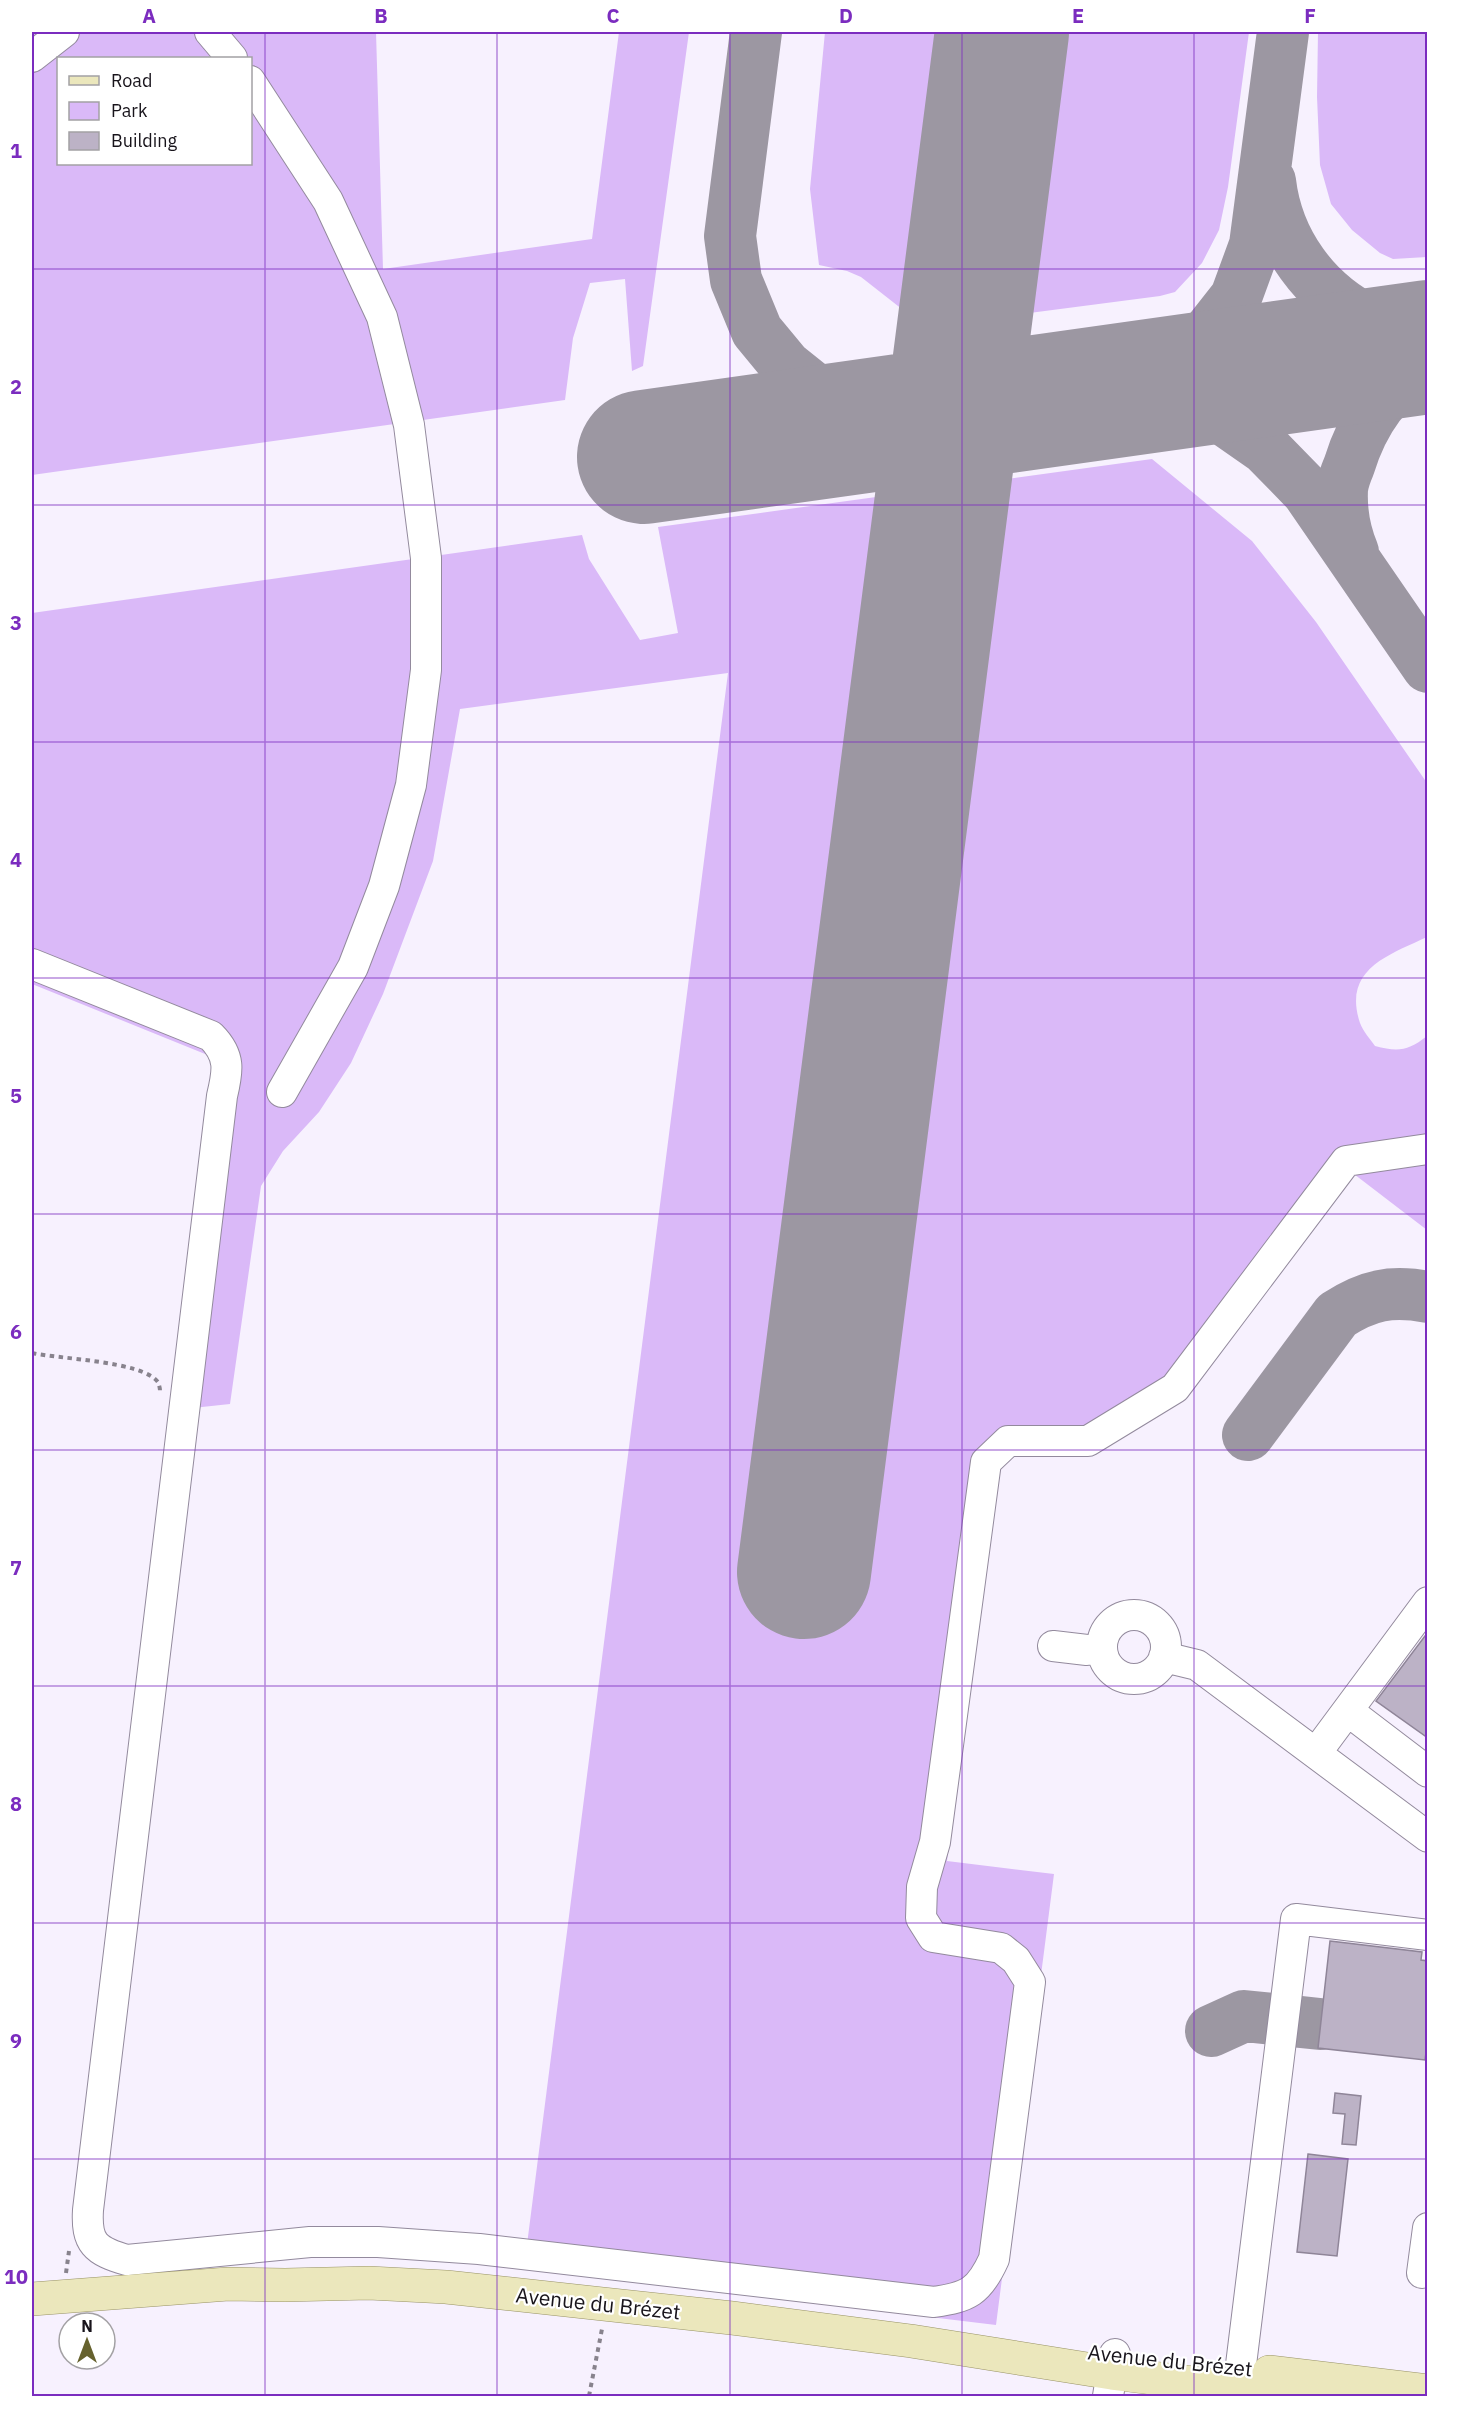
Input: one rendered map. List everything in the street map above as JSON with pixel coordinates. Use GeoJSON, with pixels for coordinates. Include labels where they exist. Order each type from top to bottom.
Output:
{"type":"FeatureCollection","features":[{"type":"Feature","properties":{"kind":"main road","name":"Avenue du Brézet"},"geometry":{"type":"LineString","coordinates":[[32,2299],[228,2284],[285,2286],[369,2283],[446,2287],[911,2341],[1111,2374],[1239,2378],[1428,2391]]}},
{"type":"Feature","properties":{"kind":"main road","name":"Avenue du Brézet"},"geometry":{"type":"LineString","coordinates":[[32,2321],[230,2297],[285,2286]]}},
{"type":"Feature","properties":{"kind":"main road","name":"Avenue du Brézet"},"geometry":{"type":"LineString","coordinates":[[1239,2378],[1299,2397]]}},
{"type":"Feature","properties":{"kind":"lane"},"geometry":{"type":"LineString","coordinates":[[32,57],[64,32]]}},
{"type":"Feature","properties":{"kind":"lane"},"geometry":{"type":"LineString","coordinates":[[210,32],[231,57]]}},
{"type":"Feature","properties":{"kind":"lane"},"geometry":{"type":"LineString","coordinates":[[252,84],[328,201],[382,317],[409,425],[426,558],[426,670],[411,785],[387,875],[353,967],[282,1092]]}},
{"type":"Feature","properties":{"kind":"lane"},"geometry":{"type":"LineString","coordinates":[[32,964],[211,1036],[221,1046],[229,1068],[220,1108],[88,2210],[87,2229],[96,2246],[109,2255],[127,2259],[310,2242],[378,2242],[479,2249],[934,2302],[958,2298],[975,2290],[986,2277],[994,2259],[1030,1982],[1016,1960],[1001,1948],[933,1937],[921,1918],[922,1887],[935,1842],[986,1462],[1008,1441],[1088,1441],[1175,1388],[1346,1161],[1428,1149]]}},
{"type":"Feature","properties":{"kind":"lane"},"geometry":{"type":"LineString","coordinates":[[1316,1753],[1428,1602]]}},
{"type":"Feature","properties":{"kind":"lane"},"geometry":{"type":"LineString","coordinates":[[1137,1616],[1147,1618],[1162,1632],[1165,1642],[1164,1658],[1155,1671],[1147,1677],[1126,1678],[1117,1675],[1104,1659],[1102,1648],[1103,1637],[1108,1628],[1116,1621],[1137,1616]]}},
{"type":"Feature","properties":{"kind":"lane"},"geometry":{"type":"LineString","coordinates":[[1053,1646],[1087,1650],[1102,1648]]}},
{"type":"Feature","properties":{"kind":"lane"},"geometry":{"type":"LineString","coordinates":[[1164,1658],[1197,1665],[1428,1838]]}},
{"type":"Feature","properties":{"kind":"lane"},"geometry":{"type":"LineString","coordinates":[[1348,1711],[1428,1772]]}},
{"type":"Feature","properties":{"kind":"lane"},"geometry":{"type":"LineString","coordinates":[[1239,2378],[1296,1919],[1428,1935]]}},
{"type":"Feature","properties":{"kind":"lane"},"geometry":{"type":"LineString","coordinates":[[1422,2273],[1428,2228]]}},
{"type":"Feature","properties":{"kind":"path"},"geometry":{"type":"LineString","coordinates":[[32,1353],[118,1365],[141,1371],[158,1382],[161,1393]]}},
{"type":"Feature","properties":{"kind":"path"},"geometry":{"type":"LineString","coordinates":[[589,2397],[607,2305]]}},
{"type":"Feature","properties":{"kind":"green space"},"geometry":{"type":"Polygon","coordinates":[[[32,32],[376,32],[383,269],[592,239],[619,32],[689,32],[643,366],[632,371],[625,279],[590,283],[573,338],[565,400],[32,475],[32,32]]]}},
{"type":"Feature","properties":{"kind":"green space"},"geometry":{"type":"Polygon","coordinates":[[[825,32],[1249,32],[1228,187],[1219,230],[1202,263],[1175,292],[1160,296],[944,324],[921,324],[861,277],[847,271],[819,265],[810,189],[825,32]]]}},
{"type":"Feature","properties":{"kind":"green space"},"geometry":{"type":"Polygon","coordinates":[[[1318,32],[1427,32],[1427,257],[1393,259],[1380,253],[1352,230],[1331,204],[1320,165],[1317,97],[1318,32]]]}},
{"type":"Feature","properties":{"kind":"green space"},"geometry":{"type":"Polygon","coordinates":[[[1152,459],[1252,541],[1316,622],[1427,783],[1427,937],[1398,950],[1373,966],[1363,977],[1358,989],[1356,1005],[1361,1026],[1375,1046],[1402,1049],[1414,1045],[1427,1036],[1427,1230],[1350,1171],[1107,1444],[1000,1458],[947,1861],[1054,1874],[996,2325],[524,2268],[728,673],[460,709],[433,861],[383,994],[351,1063],[319,1112],[283,1151],[261,1186],[230,1404],[174,1410],[215,1058],[32,984],[32,613],[582,535],[589,559],[640,640],[678,633],[658,527],[1152,459]]]}},
{"type":"Feature","properties":{"kind":"building"},"geometry":{"type":"Polygon","coordinates":[[[1428,1632],[1428,1738],[1376,1701],[1428,1632]]]}},
{"type":"Feature","properties":{"kind":"building"},"geometry":{"type":"Polygon","coordinates":[[[1330,1941],[1422,1952],[1421,1960],[1428,1961],[1428,2037],[1425,2060],[1318,2048],[1330,1941]]]}},
{"type":"Feature","properties":{"kind":"building"},"geometry":{"type":"Polygon","coordinates":[[[1335,2093],[1361,2096],[1356,2145],[1342,2144],[1345,2114],[1333,2113],[1335,2093]]]}},
{"type":"Feature","properties":{"kind":"building"},"geometry":{"type":"Polygon","coordinates":[[[1308,2154],[1348,2159],[1337,2256],[1297,2252],[1308,2154]]]}},
{"type":"Feature","properties":{"kind":"taxiway"},"geometry":{"type":"LineString","coordinates":[[756,32],[730,236],[736,280],[757,331],[786,366],[821,394],[868,412],[935,416]]}},
{"type":"Feature","properties":{"kind":"taxiway"},"geometry":{"type":"LineString","coordinates":[[1101,390],[1162,370],[1203,339],[1236,297],[1255,245],[1283,32]]}},
{"type":"Feature","properties":{"kind":"taxiway"},"geometry":{"type":"LineString","coordinates":[[1270,181],[1274,203],[1290,245],[1316,281],[1350,310],[1380,327],[1428,337]]}},
{"type":"Feature","properties":{"kind":"taxiway"},"geometry":{"type":"LineString","coordinates":[[1353,552],[1343,513],[1342,489],[1354,450],[1369,420],[1388,394],[1400,382],[1428,363]]}},
{"type":"Feature","properties":{"kind":"taxiway"},"geometry":{"type":"LineString","coordinates":[[1082,396],[1169,401],[1223,419],[1266,449],[1307,491],[1428,667]]}},
{"type":"Feature","properties":{"kind":"taxiway"},"geometry":{"type":"LineString","coordinates":[[1248,1435],[1337,1315],[1359,1303],[1380,1296],[1403,1294],[1428,1297]]}},
{"type":"Feature","properties":{"kind":"taxiway"},"geometry":{"type":"LineString","coordinates":[[1211,2031],[1244,2016],[1320,2024]]}},
{"type":"Feature","properties":{"kind":"runway"},"geometry":{"type":"LineString","coordinates":[[804,1572],[1002,32]]}},
{"type":"Feature","properties":{"kind":"runway"},"geometry":{"type":"LineString","coordinates":[[644,457],[1428,347]]}}]}
